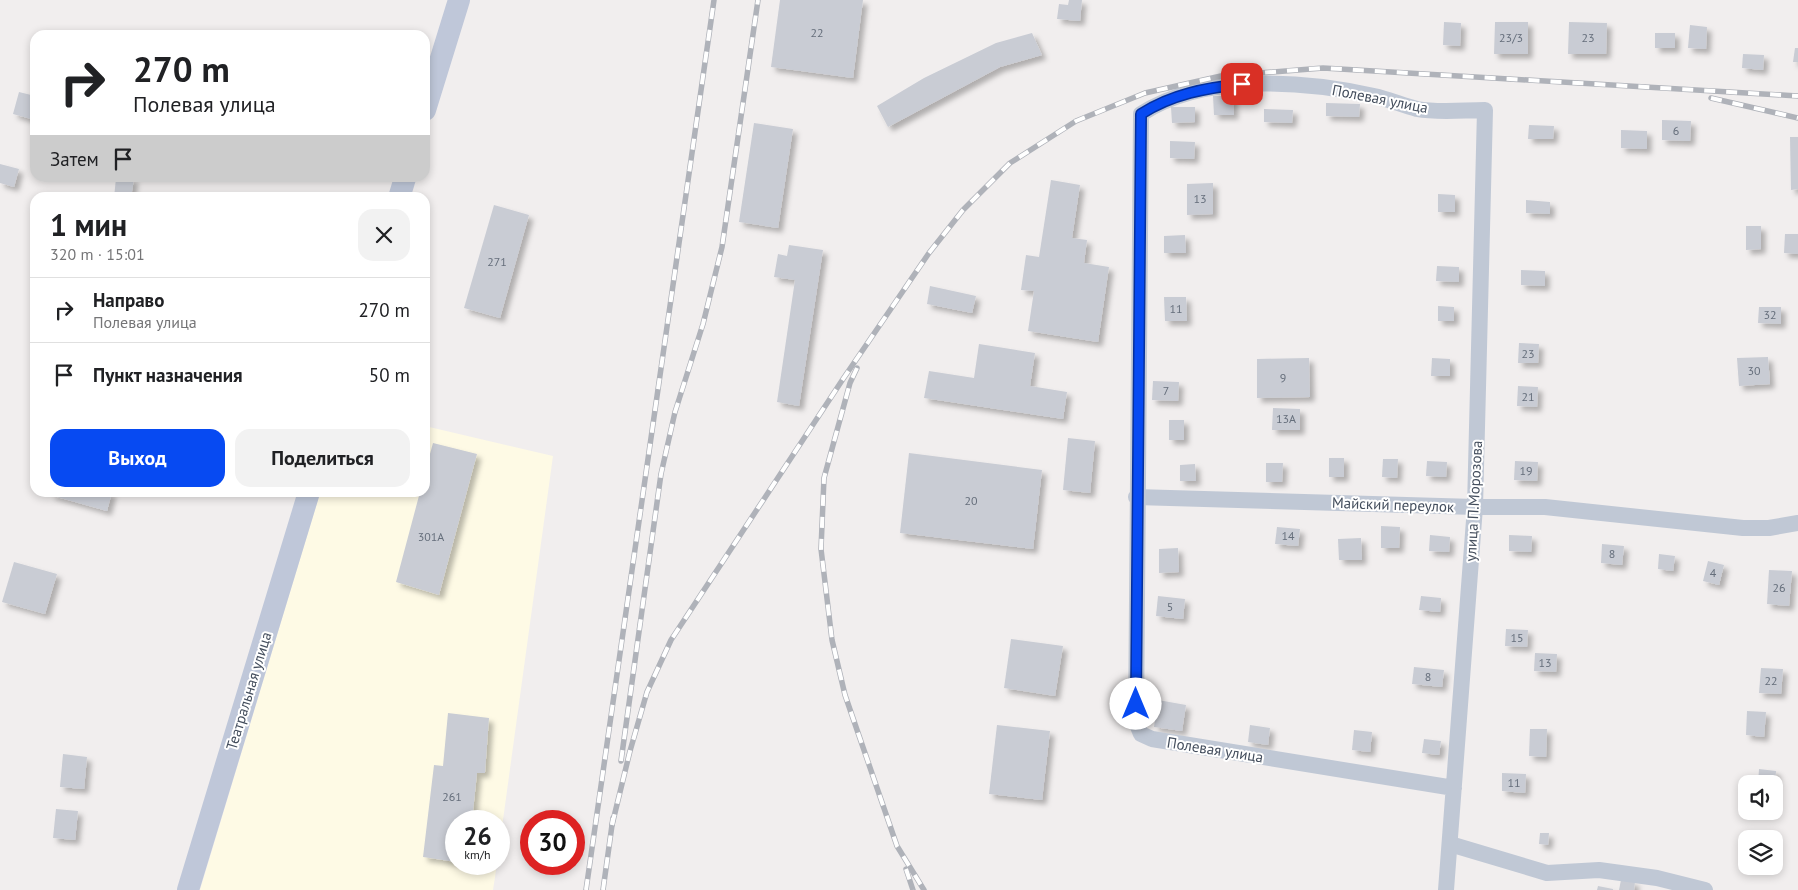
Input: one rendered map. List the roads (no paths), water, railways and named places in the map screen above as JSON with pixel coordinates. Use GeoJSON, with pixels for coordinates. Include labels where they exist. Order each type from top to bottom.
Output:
{"type":"FeatureCollection","features":[{"type":"Feature","properties":{"kind":"main road"},"geometry":{"type":"LineString","coordinates":[[430,94],[459,0]]}},
{"type":"Feature","properties":{"kind":"main road","name":"Театральная улица"},"geometry":{"type":"LineString","coordinates":[[188,890],[307,497]]}},
{"type":"Feature","properties":{"kind":"street","name":"Полевая улица"},"geometry":{"type":"LineString","coordinates":[[1454,788],[1152,739],[1140,734],[1136,722],[1136,497],[1141,114],[1160,102],[1201,89],[1242,84],[1321,87],[1374,96],[1419,109],[1486,110]]}},
{"type":"Feature","properties":{"kind":"street","name":"улица П.Морозова"},"geometry":{"type":"LineString","coordinates":[[1446,890],[1475,507],[1486,110]]}},
{"type":"Feature","properties":{"kind":"street","name":"Майский переулок"},"geometry":{"type":"LineString","coordinates":[[1136,497],[1475,507],[1544,507],[1742,528],[1769,528],[1798,523]]}},
{"type":"Feature","properties":{"kind":"street"},"geometry":{"type":"LineString","coordinates":[[1450,844],[1547,873],[1599,870],[1657,878],[1705,890]]}},
{"type":"Feature","properties":{"kind":"railway"},"geometry":{"type":"LineString","coordinates":[[586,890],[714,0]]}},
{"type":"Feature","properties":{"kind":"railway"},"geometry":{"type":"LineString","coordinates":[[621,761],[661,474],[675,412],[703,324],[722,247],[758,0]]}},
{"type":"Feature","properties":{"kind":"railway"},"geometry":{"type":"LineString","coordinates":[[612,825],[647,692],[671,640],[843,379],[929,253],[963,210],[1010,163],[1076,121],[1145,93],[1221,76],[1323,68],[1798,96]]}},
{"type":"Feature","properties":{"kind":"railway"},"geometry":{"type":"LineString","coordinates":[[1711,98],[1798,118]]}},
{"type":"Feature","properties":{"kind":"railway"},"geometry":{"type":"LineString","coordinates":[[857,368],[850,383],[824,478],[821,549],[832,640],[845,695],[897,846],[924,890]]}},
{"type":"Feature","properties":{"kind":"railway"},"geometry":{"type":"LineString","coordinates":[[603,890],[613,818]]}},
{"type":"Feature","properties":{"kind":"railway"},"geometry":{"type":"LineString","coordinates":[[906,869],[913,890]]}}]}
